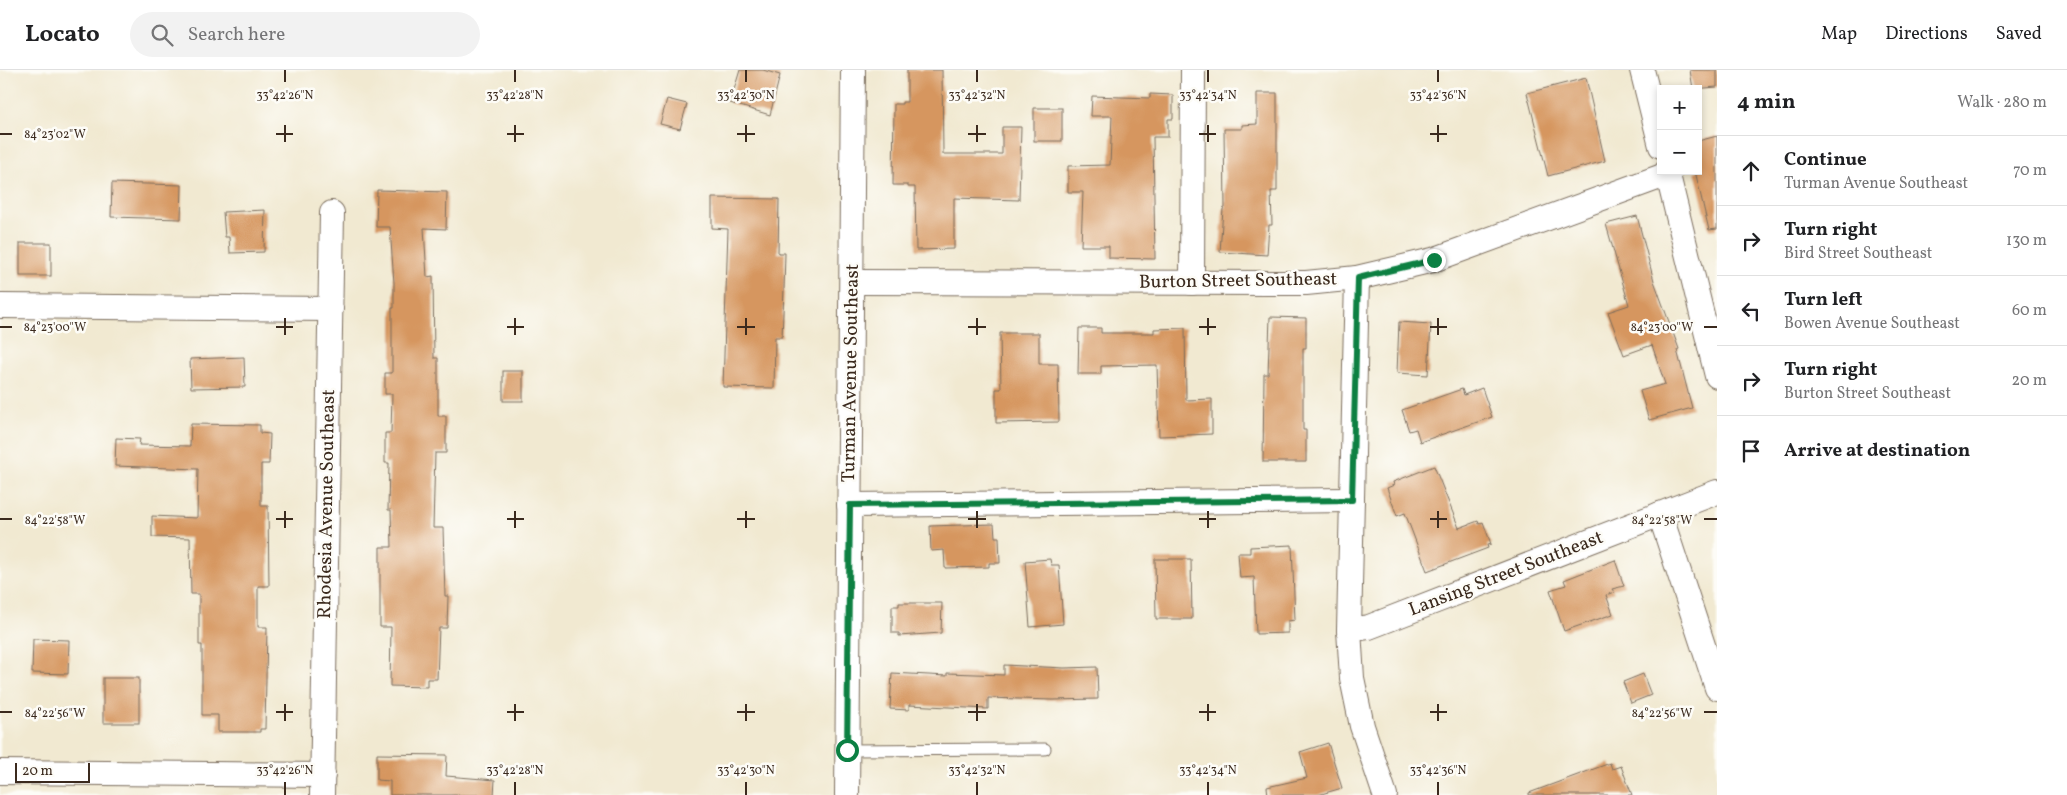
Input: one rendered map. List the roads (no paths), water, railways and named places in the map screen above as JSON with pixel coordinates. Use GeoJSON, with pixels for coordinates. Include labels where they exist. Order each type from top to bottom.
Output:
{"type":"FeatureCollection","features":[{"type":"Feature","properties":{"kind":"street","name":"Turman Avenue Southeast"},"geometry":{"type":"LineString","coordinates":[[846,795],[854,70]]}},
{"type":"Feature","properties":{"kind":"street"},"geometry":{"type":"LineString","coordinates":[[1192,282],[1193,70]]}},
{"type":"Feature","properties":{"kind":"street"},"geometry":{"type":"LineString","coordinates":[[1642,70],[1657,130]]}},
{"type":"Feature","properties":{"kind":"street","name":"Burton Street Southeast"},"geometry":{"type":"LineString","coordinates":[[852,282],[1306,282],[1358,278],[1434,260],[1662,175]]}},
{"type":"Feature","properties":{"kind":"street"},"geometry":{"type":"LineString","coordinates":[[1667,175],[1717,376]]}},
{"type":"Feature","properties":{"kind":"street","name":"Rhodesia Avenue Southeast"},"geometry":{"type":"LineString","coordinates":[[323,785],[332,213]]}},
{"type":"Feature","properties":{"kind":"street"},"geometry":{"type":"LineString","coordinates":[[1358,278],[1349,630],[1352,678],[1362,726],[1386,795]]}},
{"type":"Feature","properties":{"kind":"street"},"geometry":{"type":"LineString","coordinates":[[0,306],[331,309]]}},
{"type":"Feature","properties":{"kind":"street","name":"Lansing Street Southeast"},"geometry":{"type":"LineString","coordinates":[[1349,630],[1370,627],[1717,492]]}},
{"type":"Feature","properties":{"kind":"street"},"geometry":{"type":"LineString","coordinates":[[850,505],[1352,500]]}},
{"type":"Feature","properties":{"kind":"street"},"geometry":{"type":"LineString","coordinates":[[1660,514],[1717,688]]}},
{"type":"Feature","properties":{"kind":"street"},"geometry":{"type":"LineString","coordinates":[[0,772],[323,785]]}},
{"type":"Feature","properties":{"kind":"lane"},"geometry":{"type":"LineString","coordinates":[[847,750],[1045,749]]}}]}
